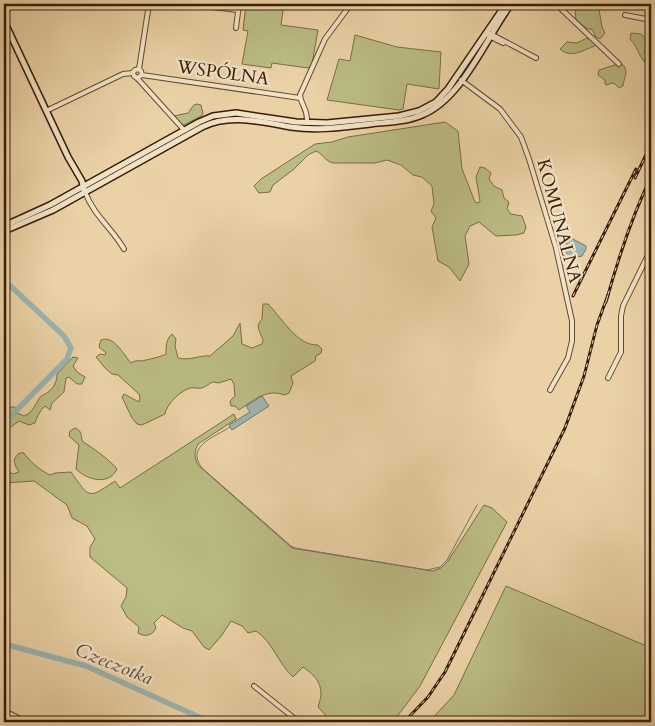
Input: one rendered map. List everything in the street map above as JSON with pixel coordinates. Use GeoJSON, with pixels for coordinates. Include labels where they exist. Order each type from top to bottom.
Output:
{"type":"FeatureCollection","features":[{"type":"Feature","properties":{"kind":"main road"},"geometry":{"type":"LineString","coordinates":[[4,226],[84,190],[202,127],[215,122],[241,119],[321,129],[402,121],[417,117],[436,108],[448,98],[490,34],[506,4]]}},
{"type":"Feature","properties":{"kind":"main road"},"geometry":{"type":"LineString","coordinates":[[4,231],[53,210],[184,130],[209,118],[232,114],[307,123],[333,123],[399,116],[425,108],[440,99],[511,4]]}},
{"type":"Feature","properties":{"kind":"main road"},"geometry":{"type":"LineString","coordinates":[[4,22],[82,181],[84,190]]}},
{"type":"Feature","properties":{"kind":"street"},"geometry":{"type":"LineString","coordinates":[[137,78],[142,75],[139,69],[149,4]]}},
{"type":"Feature","properties":{"kind":"street"},"geometry":{"type":"LineString","coordinates":[[188,4],[238,10]]}},
{"type":"Feature","properties":{"kind":"street"},"geometry":{"type":"LineString","coordinates":[[236,28],[239,4]]}},
{"type":"Feature","properties":{"kind":"street"},"geometry":{"type":"LineString","coordinates":[[307,123],[307,111],[300,98],[325,39],[351,4]]}},
{"type":"Feature","properties":{"kind":"street"},"geometry":{"type":"LineString","coordinates":[[556,4],[619,64]]}},
{"type":"Feature","properties":{"kind":"street"},"geometry":{"type":"LineString","coordinates":[[624,15],[651,20]]}},
{"type":"Feature","properties":{"kind":"street"},"geometry":{"type":"LineString","coordinates":[[490,34],[536,58]]}},
{"type":"Feature","properties":{"kind":"street"},"geometry":{"type":"LineString","coordinates":[[46,111],[124,74],[133,73],[139,69]]}},
{"type":"Feature","properties":{"kind":"street"},"geometry":{"type":"LineString","coordinates":[[133,73],[184,130]]}},
{"type":"Feature","properties":{"kind":"street","name":"WSPÓLNA"},"geometry":{"type":"LineString","coordinates":[[142,75],[300,98]]}},
{"type":"Feature","properties":{"kind":"street","name":"KOMUNALNA"},"geometry":{"type":"LineString","coordinates":[[461,80],[500,109],[521,138],[556,248],[572,321],[572,341],[568,358],[550,390]]}},
{"type":"Feature","properties":{"kind":"street"},"geometry":{"type":"LineString","coordinates":[[84,190],[98,217],[113,232],[124,249]]}},
{"type":"Feature","properties":{"kind":"street"},"geometry":{"type":"LineString","coordinates":[[608,378],[621,352],[623,306],[651,249]]}},
{"type":"Feature","properties":{"kind":"street"},"geometry":{"type":"LineString","coordinates":[[254,686],[299,722]]}},
{"type":"Feature","properties":{"kind":"street"},"geometry":{"type":"LineString","coordinates":[[4,711],[27,722]]}},
{"type":"Feature","properties":{"kind":"green space"},"geometry":{"type":"Polygon","coordinates":[[[246,4],[284,4],[281,25],[318,30],[312,64],[308,68],[272,63],[271,68],[242,64],[248,31],[243,30],[246,4]]]}},
{"type":"Feature","properties":{"kind":"green space"},"geometry":{"type":"Polygon","coordinates":[[[570,4],[598,4],[602,27],[605,33],[600,39],[595,36],[593,30],[586,28],[576,20],[575,10],[570,4]]]}},
{"type":"Feature","properties":{"kind":"green space"},"geometry":{"type":"Polygon","coordinates":[[[631,33],[641,34],[647,40],[651,40],[651,68],[644,61],[630,39],[631,33]]]}},
{"type":"Feature","properties":{"kind":"green space"},"geometry":{"type":"Polygon","coordinates":[[[355,35],[397,47],[441,52],[439,89],[407,84],[403,109],[399,110],[327,100],[339,59],[350,61],[355,35]]]}},
{"type":"Feature","properties":{"kind":"green space"},"geometry":{"type":"Polygon","coordinates":[[[587,38],[595,43],[595,46],[573,54],[560,49],[567,42],[577,43],[587,38]]]}},
{"type":"Feature","properties":{"kind":"green space"},"geometry":{"type":"Polygon","coordinates":[[[621,63],[626,71],[623,86],[619,88],[615,84],[605,84],[605,80],[598,75],[599,70],[621,63]]]}},
{"type":"Feature","properties":{"kind":"green space"},"geometry":{"type":"Polygon","coordinates":[[[197,104],[201,105],[203,114],[201,116],[184,125],[178,122],[174,116],[188,113],[197,104]]]}},
{"type":"Feature","properties":{"kind":"green space"},"geometry":{"type":"Polygon","coordinates":[[[445,122],[458,131],[462,169],[475,202],[479,203],[480,201],[476,177],[480,167],[485,168],[491,173],[489,179],[494,186],[502,190],[504,198],[509,202],[507,209],[511,214],[522,216],[526,227],[524,233],[496,236],[479,222],[470,226],[465,236],[469,264],[460,281],[449,267],[438,261],[432,227],[436,218],[431,211],[434,204],[432,186],[422,177],[413,175],[401,165],[387,160],[375,163],[333,163],[316,151],[308,155],[294,169],[273,185],[270,192],[259,193],[254,186],[261,179],[315,144],[445,122]]]}},
{"type":"Feature","properties":{"kind":"green space"},"geometry":{"type":"Polygon","coordinates":[[[263,304],[268,304],[290,330],[303,341],[318,345],[322,349],[321,353],[316,356],[315,361],[291,376],[293,383],[289,393],[284,395],[272,393],[260,396],[239,410],[235,406],[231,406],[230,401],[235,396],[234,384],[231,379],[219,383],[213,382],[202,388],[186,390],[171,403],[165,414],[142,425],[137,424],[122,397],[124,394],[139,402],[139,394],[118,375],[112,374],[105,368],[96,357],[100,354],[105,355],[106,353],[99,347],[101,340],[106,339],[118,346],[131,363],[160,357],[166,354],[167,341],[172,334],[176,339],[175,346],[178,358],[187,359],[210,356],[233,336],[240,323],[242,344],[252,348],[262,344],[263,341],[258,325],[262,319],[263,304]]]}},
{"type":"Feature","properties":{"kind":"green space"},"geometry":{"type":"Polygon","coordinates":[[[73,357],[78,358],[73,366],[77,372],[85,377],[82,384],[77,384],[69,377],[66,378],[64,392],[52,403],[50,410],[45,406],[35,423],[29,425],[19,421],[4,432],[4,414],[10,407],[15,407],[17,413],[24,416],[30,413],[41,396],[53,388],[57,374],[73,357]]]}},
{"type":"Feature","properties":{"kind":"green space"},"geometry":{"type":"Polygon","coordinates":[[[234,414],[236,419],[198,444],[195,454],[198,465],[292,548],[433,571],[441,568],[448,561],[484,505],[492,508],[507,522],[420,686],[393,722],[328,722],[329,719],[318,707],[321,689],[313,675],[303,667],[293,677],[262,635],[256,631],[248,633],[242,626],[231,621],[209,650],[204,647],[192,631],[183,628],[162,615],[154,623],[156,628],[152,633],[143,635],[138,633],[139,627],[127,617],[121,606],[126,597],[127,588],[90,557],[90,547],[95,539],[87,526],[72,518],[67,505],[34,481],[4,483],[4,469],[13,474],[19,472],[14,460],[18,454],[24,453],[39,468],[50,475],[71,472],[82,487],[90,493],[99,491],[115,481],[120,488],[234,414]]]}},
{"type":"Feature","properties":{"kind":"green space"},"geometry":{"type":"Polygon","coordinates":[[[75,428],[80,432],[83,442],[101,454],[117,469],[109,478],[98,480],[86,476],[76,469],[79,445],[69,436],[70,431],[75,428]]]}},
{"type":"Feature","properties":{"kind":"green space"},"geometry":{"type":"Polygon","coordinates":[[[506,586],[651,648],[651,722],[429,722],[454,695],[506,586]]]}},
{"type":"Feature","properties":{"kind":"water"},"geometry":{"type":"Polygon","coordinates":[[[571,238],[586,246],[582,256],[572,258],[567,256],[566,246],[568,239],[571,238]]]}},
{"type":"Feature","properties":{"kind":"water"},"geometry":{"type":"Polygon","coordinates":[[[262,396],[269,406],[232,430],[229,425],[250,412],[246,406],[262,396]]]}},
{"type":"Feature","properties":{"kind":"waterway","name":"Czeczotka"},"geometry":{"type":"LineString","coordinates":[[4,280],[64,336],[71,348],[67,359],[4,423]]}},
{"type":"Feature","properties":{"kind":"waterway"},"geometry":{"type":"LineString","coordinates":[[230,427],[199,448],[197,454],[202,468],[295,548],[427,570],[440,567],[447,560],[477,505]]}},
{"type":"Feature","properties":{"kind":"waterway","name":"Czeczotka"},"geometry":{"type":"LineString","coordinates":[[4,644],[86,666],[210,722]]}},
{"type":"Feature","properties":{"kind":"railway"},"geometry":{"type":"LineString","coordinates":[[635,178],[651,144]]}},
{"type":"Feature","properties":{"kind":"railway"},"geometry":{"type":"LineString","coordinates":[[573,296],[636,169]]}},
{"type":"Feature","properties":{"kind":"railway"},"geometry":{"type":"LineString","coordinates":[[606,302],[637,208],[651,177]]}},
{"type":"Feature","properties":{"kind":"railway"},"geometry":{"type":"LineString","coordinates":[[405,721],[428,697],[445,672],[565,428],[584,376],[597,325],[608,295]]}}]}
